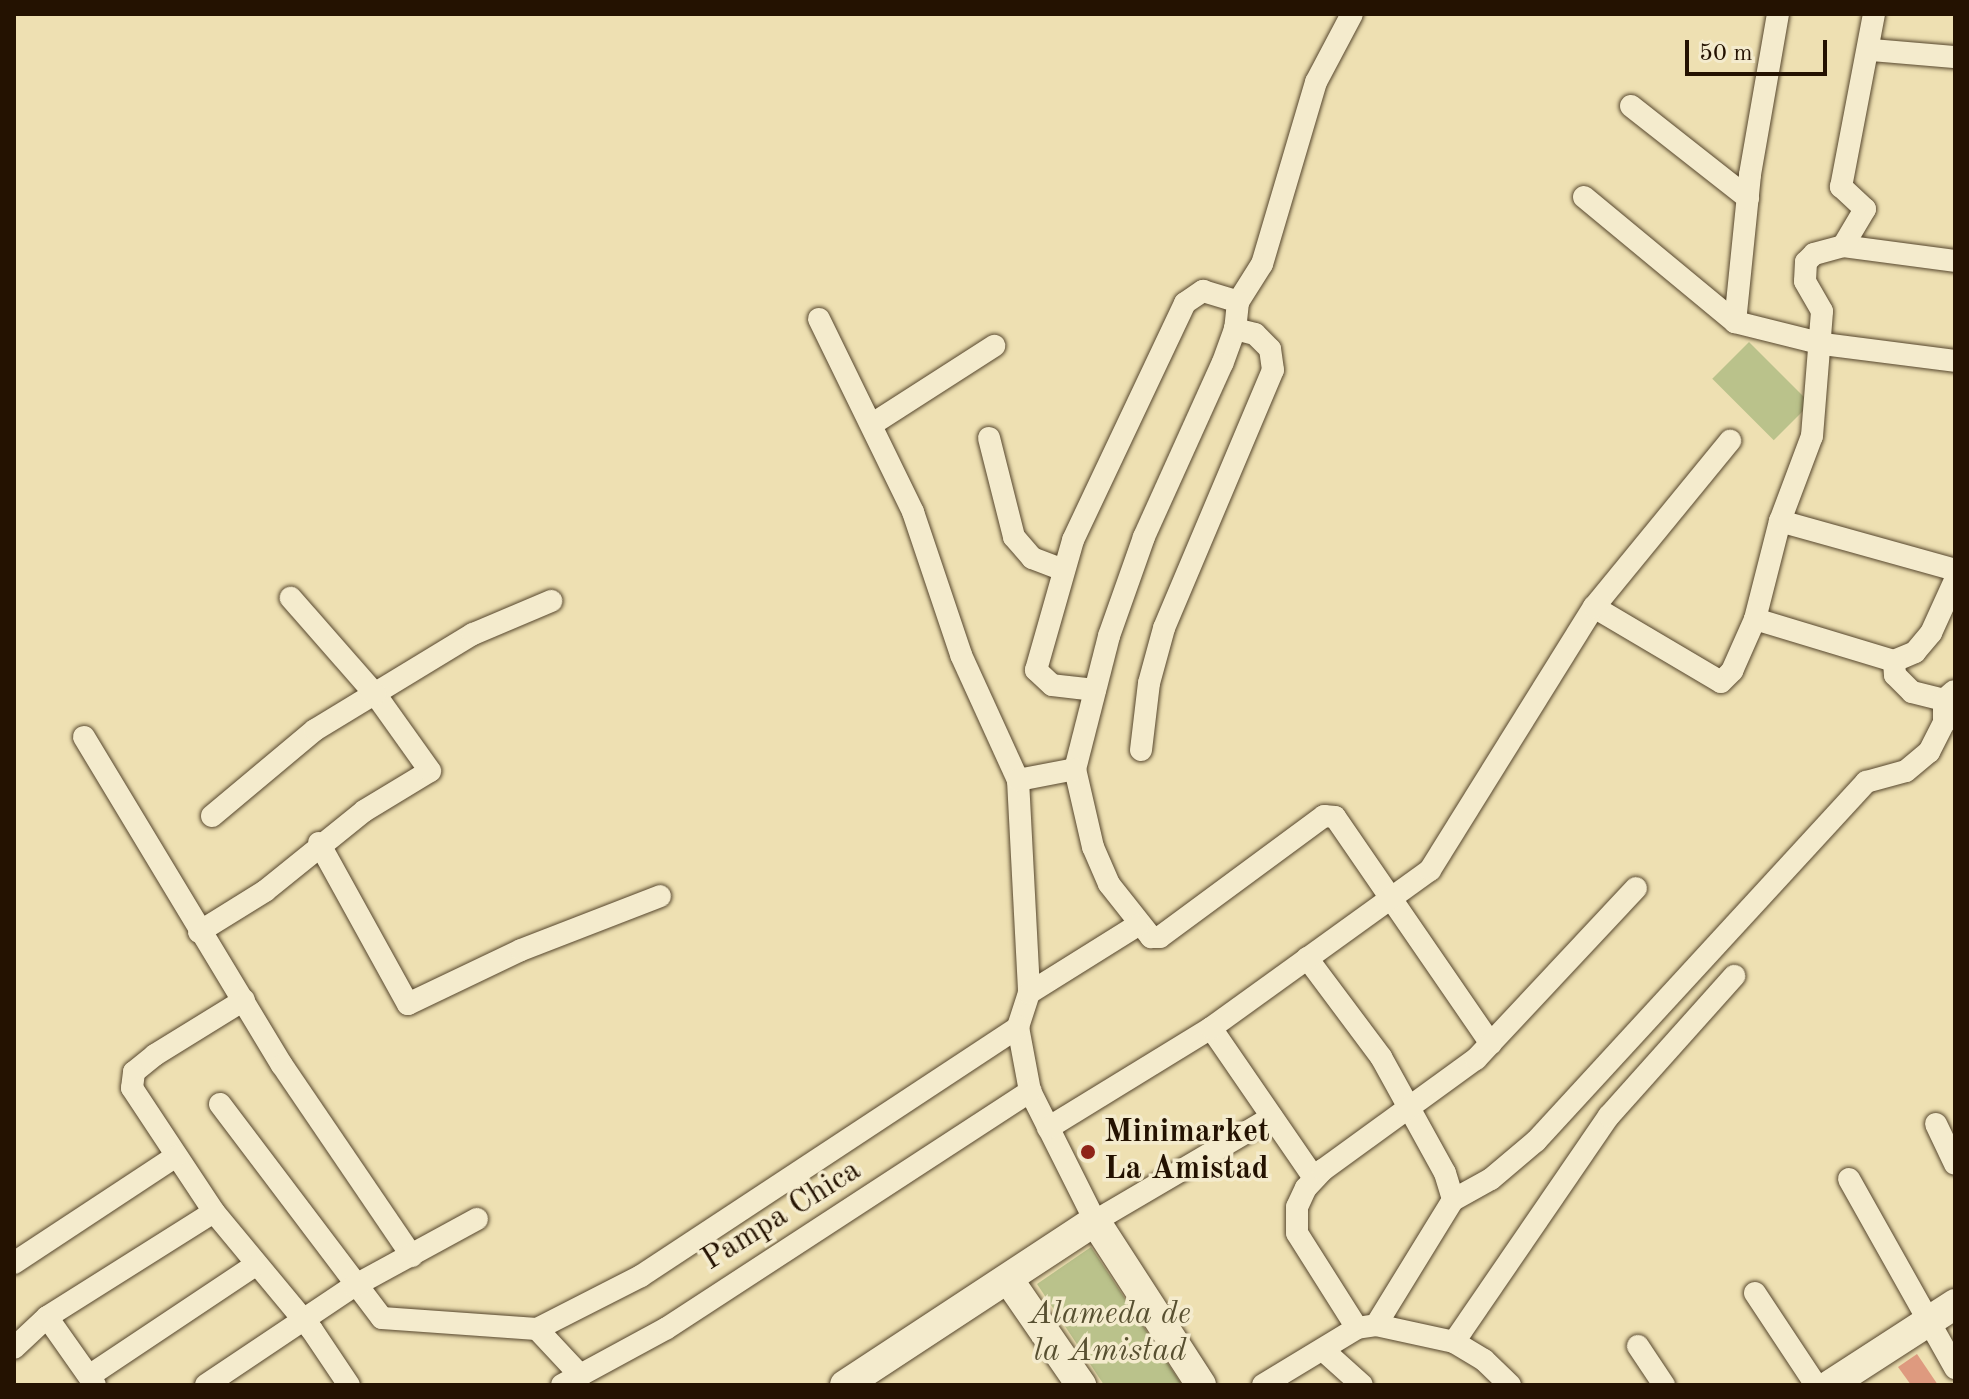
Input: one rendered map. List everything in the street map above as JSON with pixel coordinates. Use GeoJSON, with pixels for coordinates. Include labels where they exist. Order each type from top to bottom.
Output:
{"type":"FeatureCollection","features":[{"type":"Feature","properties":{"kind":"street"},"geometry":{"type":"LineString","coordinates":[[1352,14],[1316,82],[1262,264],[1238,302],[1235,329],[1144,537],[1095,690],[1075,769],[1093,847],[1109,884],[1138,925],[1160,937],[1330,814],[1392,898],[1491,1044]]}},
{"type":"Feature","properties":{"kind":"street"},"geometry":{"type":"LineString","coordinates":[[1735,322],[1748,198],[1778,14]]}},
{"type":"Feature","properties":{"kind":"street"},"geometry":{"type":"LineString","coordinates":[[1843,246],[1865,209],[1841,187],[1871,50],[1874,14]]}},
{"type":"Feature","properties":{"kind":"street"},"geometry":{"type":"LineString","coordinates":[[1871,50],[1955,57]]}},
{"type":"Feature","properties":{"kind":"street"},"geometry":{"type":"LineString","coordinates":[[1631,106],[1748,198]]}},
{"type":"Feature","properties":{"kind":"street"},"geometry":{"type":"LineString","coordinates":[[1584,197],[1735,322],[1823,344],[1955,361]]}},
{"type":"Feature","properties":{"kind":"street"},"geometry":{"type":"LineString","coordinates":[[1594,607],[1721,682],[1732,671],[1755,619],[1780,521],[1812,436],[1823,344],[1822,311],[1805,281],[1806,262],[1814,254],[1843,246],[1955,261]]}},
{"type":"Feature","properties":{"kind":"street"},"geometry":{"type":"LineString","coordinates":[[1095,690],[1052,685],[1036,670],[1063,570],[1127,418],[1185,303],[1203,291],[1238,302]]}},
{"type":"Feature","properties":{"kind":"street"},"geometry":{"type":"LineString","coordinates":[[819,319],[874,423],[913,512],[961,655],[1018,780],[1029,993],[1018,1027],[1030,1091],[1095,1221],[1201,1385]]}},
{"type":"Feature","properties":{"kind":"street"},"geometry":{"type":"LineString","coordinates":[[1141,750],[1149,683],[1164,628],[1273,370],[1270,349],[1255,334],[1235,329]]}},
{"type":"Feature","properties":{"kind":"street"},"geometry":{"type":"LineString","coordinates":[[874,423],[994,346]]}},
{"type":"Feature","properties":{"kind":"street"},"geometry":{"type":"LineString","coordinates":[[989,438],[1014,537],[1032,558],[1063,570]]}},
{"type":"Feature","properties":{"kind":"street"},"geometry":{"type":"LineString","coordinates":[[1048,1128],[1211,1028],[1430,870],[1594,607],[1730,441]]}},
{"type":"Feature","properties":{"kind":"street"},"geometry":{"type":"LineString","coordinates":[[1780,521],[1955,570]]}},
{"type":"Feature","properties":{"kind":"street"},"geometry":{"type":"LineString","coordinates":[[1755,619],[1894,661],[1915,652],[1931,633],[1955,580]]}},
{"type":"Feature","properties":{"kind":"street"},"geometry":{"type":"LineString","coordinates":[[199,932],[265,891],[319,843],[430,771],[375,694],[291,598]]}},
{"type":"Feature","properties":{"kind":"street"},"geometry":{"type":"LineString","coordinates":[[212,816],[276,759],[375,694],[473,634],[551,601]]}},
{"type":"Feature","properties":{"kind":"street"},"geometry":{"type":"LineString","coordinates":[[1263,1385],[1367,1327],[1453,1200],[1491,1179],[1536,1141],[1866,782],[1906,771],[1929,752],[1944,723],[1950,695],[1902,685],[1894,661]]}},
{"type":"Feature","properties":{"kind":"street"},"geometry":{"type":"LineString","coordinates":[[84,737],[199,932],[334,1147],[412,1256]]}},
{"type":"Feature","properties":{"kind":"street"},"geometry":{"type":"LineString","coordinates":[[1018,780],[1075,769]]}},
{"type":"Feature","properties":{"kind":"street"},"geometry":{"type":"LineString","coordinates":[[319,843],[408,1004],[521,950],[660,896]]}},
{"type":"Feature","properties":{"kind":"street"},"geometry":{"type":"LineString","coordinates":[[1510,1385],[1484,1360],[1454,1342],[1367,1327],[1297,1233],[1297,1207],[1314,1178],[1409,1112],[1491,1044],[1636,888]]}},
{"type":"Feature","properties":{"kind":"street"},"geometry":{"type":"LineString","coordinates":[[1029,993],[1138,925]]}},
{"type":"Feature","properties":{"kind":"street"},"geometry":{"type":"LineString","coordinates":[[1307,958],[1381,1057],[1445,1173],[1453,1200]]}},
{"type":"Feature","properties":{"kind":"street"},"geometry":{"type":"LineString","coordinates":[[1454,1342],[1609,1116],[1734,976]]}},
{"type":"Feature","properties":{"kind":"street"},"geometry":{"type":"LineString","coordinates":[[244,1000],[155,1055],[131,1077],[132,1088],[214,1212],[254,1266],[305,1320],[349,1385]]}},
{"type":"Feature","properties":{"kind":"street"},"geometry":{"type":"LineString","coordinates":[[220,1104],[354,1286],[389,1320],[537,1329],[641,1276],[1018,1027]]}},
{"type":"Feature","properties":{"kind":"street"},"geometry":{"type":"LineString","coordinates":[[1211,1028],[1314,1178]]}},
{"type":"Feature","properties":{"kind":"street","name":"Pampa Chica"},"geometry":{"type":"LineString","coordinates":[[571,1381],[921,1167],[1030,1091]]}},
{"type":"Feature","properties":{"kind":"street"},"geometry":{"type":"LineString","coordinates":[[845,1385],[1095,1221],[1272,1117]]}},
{"type":"Feature","properties":{"kind":"street"},"geometry":{"type":"LineString","coordinates":[[1936,1124],[1955,1164]]}},
{"type":"Feature","properties":{"kind":"street"},"geometry":{"type":"LineString","coordinates":[[14,1263],[176,1156]]}},
{"type":"Feature","properties":{"kind":"street"},"geometry":{"type":"LineString","coordinates":[[1849,1179],[1955,1368]]}},
{"type":"Feature","properties":{"kind":"street"},"geometry":{"type":"LineString","coordinates":[[14,1348],[47,1317],[214,1212]]}},
{"type":"Feature","properties":{"kind":"street"},"geometry":{"type":"LineString","coordinates":[[217,1382],[354,1286],[477,1219]]}},
{"type":"Feature","properties":{"kind":"street"},"geometry":{"type":"LineString","coordinates":[[47,1317],[92,1381],[254,1266]]}},
{"type":"Feature","properties":{"kind":"street"},"geometry":{"type":"LineString","coordinates":[[1008,1279],[1075,1383]]}},
{"type":"Feature","properties":{"kind":"street"},"geometry":{"type":"LineString","coordinates":[[1755,1293],[1816,1385]]}},
{"type":"Feature","properties":{"kind":"street"},"geometry":{"type":"LineString","coordinates":[[1830,1385],[1926,1319],[1955,1304]]}},
{"type":"Feature","properties":{"kind":"street"},"geometry":{"type":"LineString","coordinates":[[537,1329],[571,1381]]}},
{"type":"Feature","properties":{"kind":"street"},"geometry":{"type":"LineString","coordinates":[[1638,1346],[1664,1385]]}},
{"type":"Feature","properties":{"kind":"street"},"geometry":{"type":"LineString","coordinates":[[1323,1350],[1362,1385]]}},
{"type":"Feature","properties":{"kind":"green space"},"geometry":{"type":"Polygon","coordinates":[[[1749,342],[1811,404],[1774,440],[1712,379],[1749,342]]]}},
{"type":"Feature","properties":{"kind":"green space","name":"Alameda de la Amistad"},"geometry":{"type":"Polygon","coordinates":[[[1091,1247],[1182,1385],[1104,1385],[1037,1284],[1091,1247]]]}},
{"type":"Feature","properties":{"kind":"building"},"geometry":{"type":"Polygon","coordinates":[[[1917,1354],[1938,1385],[1911,1385],[1898,1367],[1917,1354]]]}},
{"type":"Feature","properties":{"kind":"place","name":"Minimarket La Amistad"},"geometry":{"type":"Point","coordinates":[1088,1152]}}]}
